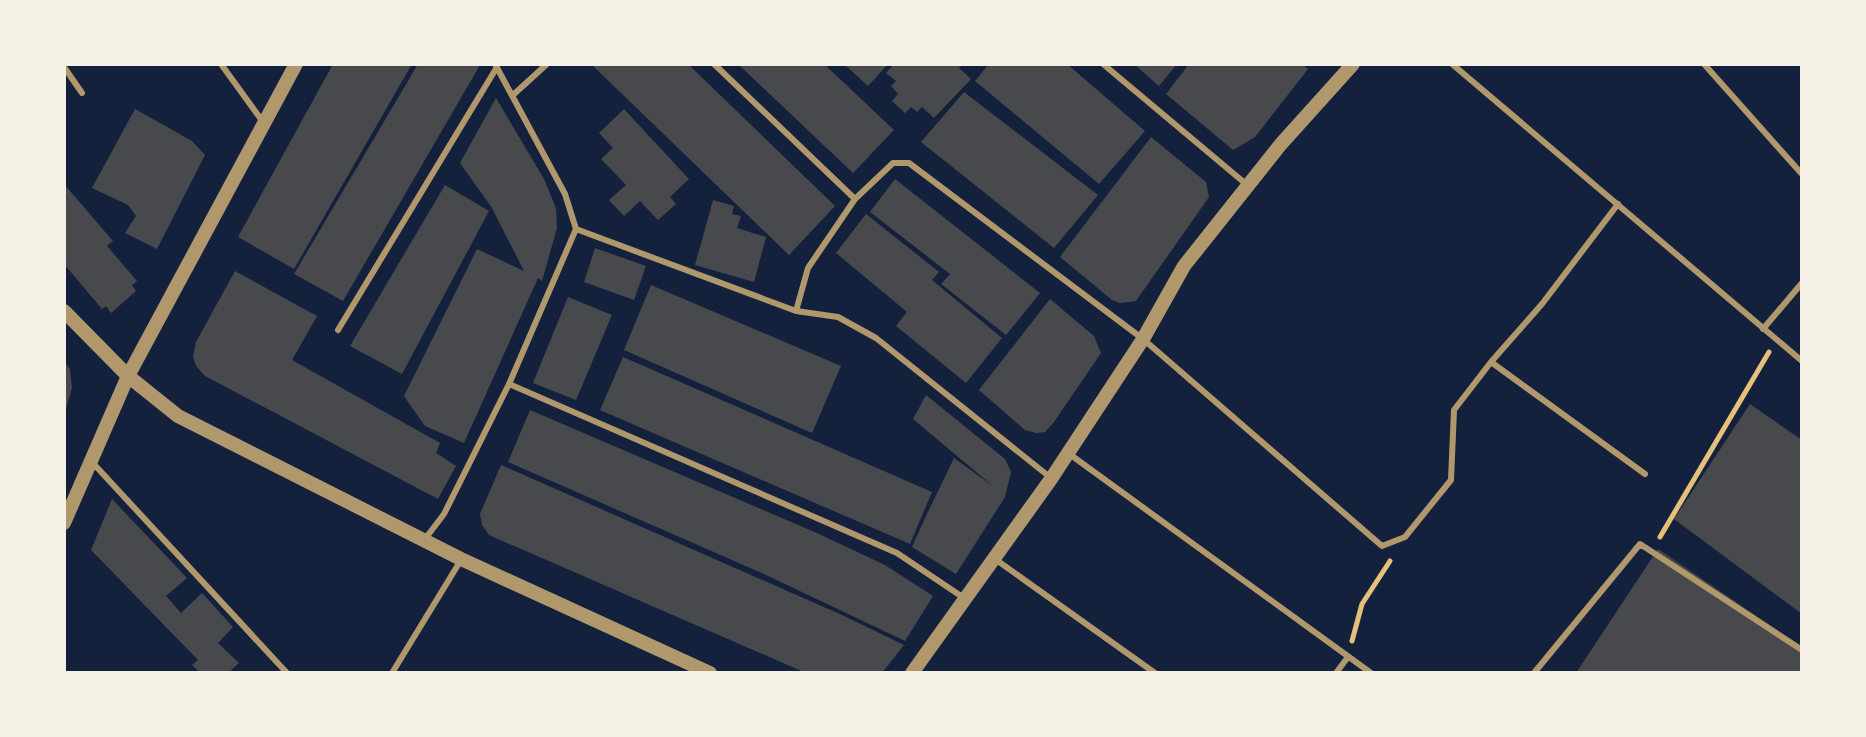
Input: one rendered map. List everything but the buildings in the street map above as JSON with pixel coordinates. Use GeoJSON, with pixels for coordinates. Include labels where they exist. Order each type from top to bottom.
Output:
{"type":"FeatureCollection","features":[{"type":"Feature","properties":{"kind":"street"},"geometry":{"type":"LineString","coordinates":[[64,523],[128,376],[296,64]]}},
{"type":"Feature","properties":{"kind":"street"},"geometry":{"type":"LineString","coordinates":[[912,673],[1051,479],[1143,339],[1184,266],[1353,64]]}},
{"type":"Feature","properties":{"kind":"street"},"geometry":{"type":"LineString","coordinates":[[64,311],[128,376],[178,416],[461,559],[710,673]]}},
{"type":"Feature","properties":{"kind":"lane"},"geometry":{"type":"LineString","coordinates":[[221,64],[263,122]]}},
{"type":"Feature","properties":{"kind":"lane"},"geometry":{"type":"LineString","coordinates":[[513,95],[547,64]]}},
{"type":"Feature","properties":{"kind":"lane"},"geometry":{"type":"LineString","coordinates":[[714,64],[855,199]]}},
{"type":"Feature","properties":{"kind":"lane"},"geometry":{"type":"LineString","coordinates":[[1103,64],[1249,186]]}},
{"type":"Feature","properties":{"kind":"lane"},"geometry":{"type":"LineString","coordinates":[[1452,64],[1802,361]]}},
{"type":"Feature","properties":{"kind":"lane"},"geometry":{"type":"LineString","coordinates":[[1704,64],[1801,173]]}},
{"type":"Feature","properties":{"kind":"lane"},"geometry":{"type":"LineString","coordinates":[[338,330],[496,66],[565,194],[576,229],[509,384],[444,514],[425,539]]}},
{"type":"Feature","properties":{"kind":"lane"},"geometry":{"type":"LineString","coordinates":[[64,67],[82,93]]}},
{"type":"Feature","properties":{"kind":"lane"},"geometry":{"type":"LineString","coordinates":[[796,311],[808,268],[855,199],[893,163],[909,163],[1143,339],[1382,546],[1405,537],[1451,480],[1454,410],[1618,204]]}},
{"type":"Feature","properties":{"kind":"lane"},"geometry":{"type":"LineString","coordinates":[[576,229],[796,311],[838,317],[876,338],[1051,479]]}},
{"type":"Feature","properties":{"kind":"lane"},"geometry":{"type":"LineString","coordinates":[[1763,329],[1802,283]]}},
{"type":"Feature","properties":{"kind":"lane"},"geometry":{"type":"LineString","coordinates":[[1491,362],[1645,474]]}},
{"type":"Feature","properties":{"kind":"lane"},"geometry":{"type":"LineString","coordinates":[[509,384],[897,553],[964,598]]}},
{"type":"Feature","properties":{"kind":"lane"},"geometry":{"type":"LineString","coordinates":[[1068,453],[1371,673]]}},
{"type":"Feature","properties":{"kind":"lane"},"geometry":{"type":"LineString","coordinates":[[90,461],[287,673]]}},
{"type":"Feature","properties":{"kind":"lane"},"geometry":{"type":"LineString","coordinates":[[1534,673],[1640,544],[1802,650]]}},
{"type":"Feature","properties":{"kind":"lane"},"geometry":{"type":"LineString","coordinates":[[995,558],[1155,673]]}},
{"type":"Feature","properties":{"kind":"lane"},"geometry":{"type":"LineString","coordinates":[[392,673],[461,559]]}},
{"type":"Feature","properties":{"kind":"lane"},"geometry":{"type":"LineString","coordinates":[[1336,673],[1348,657]]}},
{"type":"Feature","properties":{"kind":"path"},"geometry":{"type":"LineString","coordinates":[[1652,551],[1776,339]]}},
{"type":"Feature","properties":{"kind":"path"},"geometry":{"type":"LineString","coordinates":[[1348,657],[1362,604],[1405,537]]}}]}
